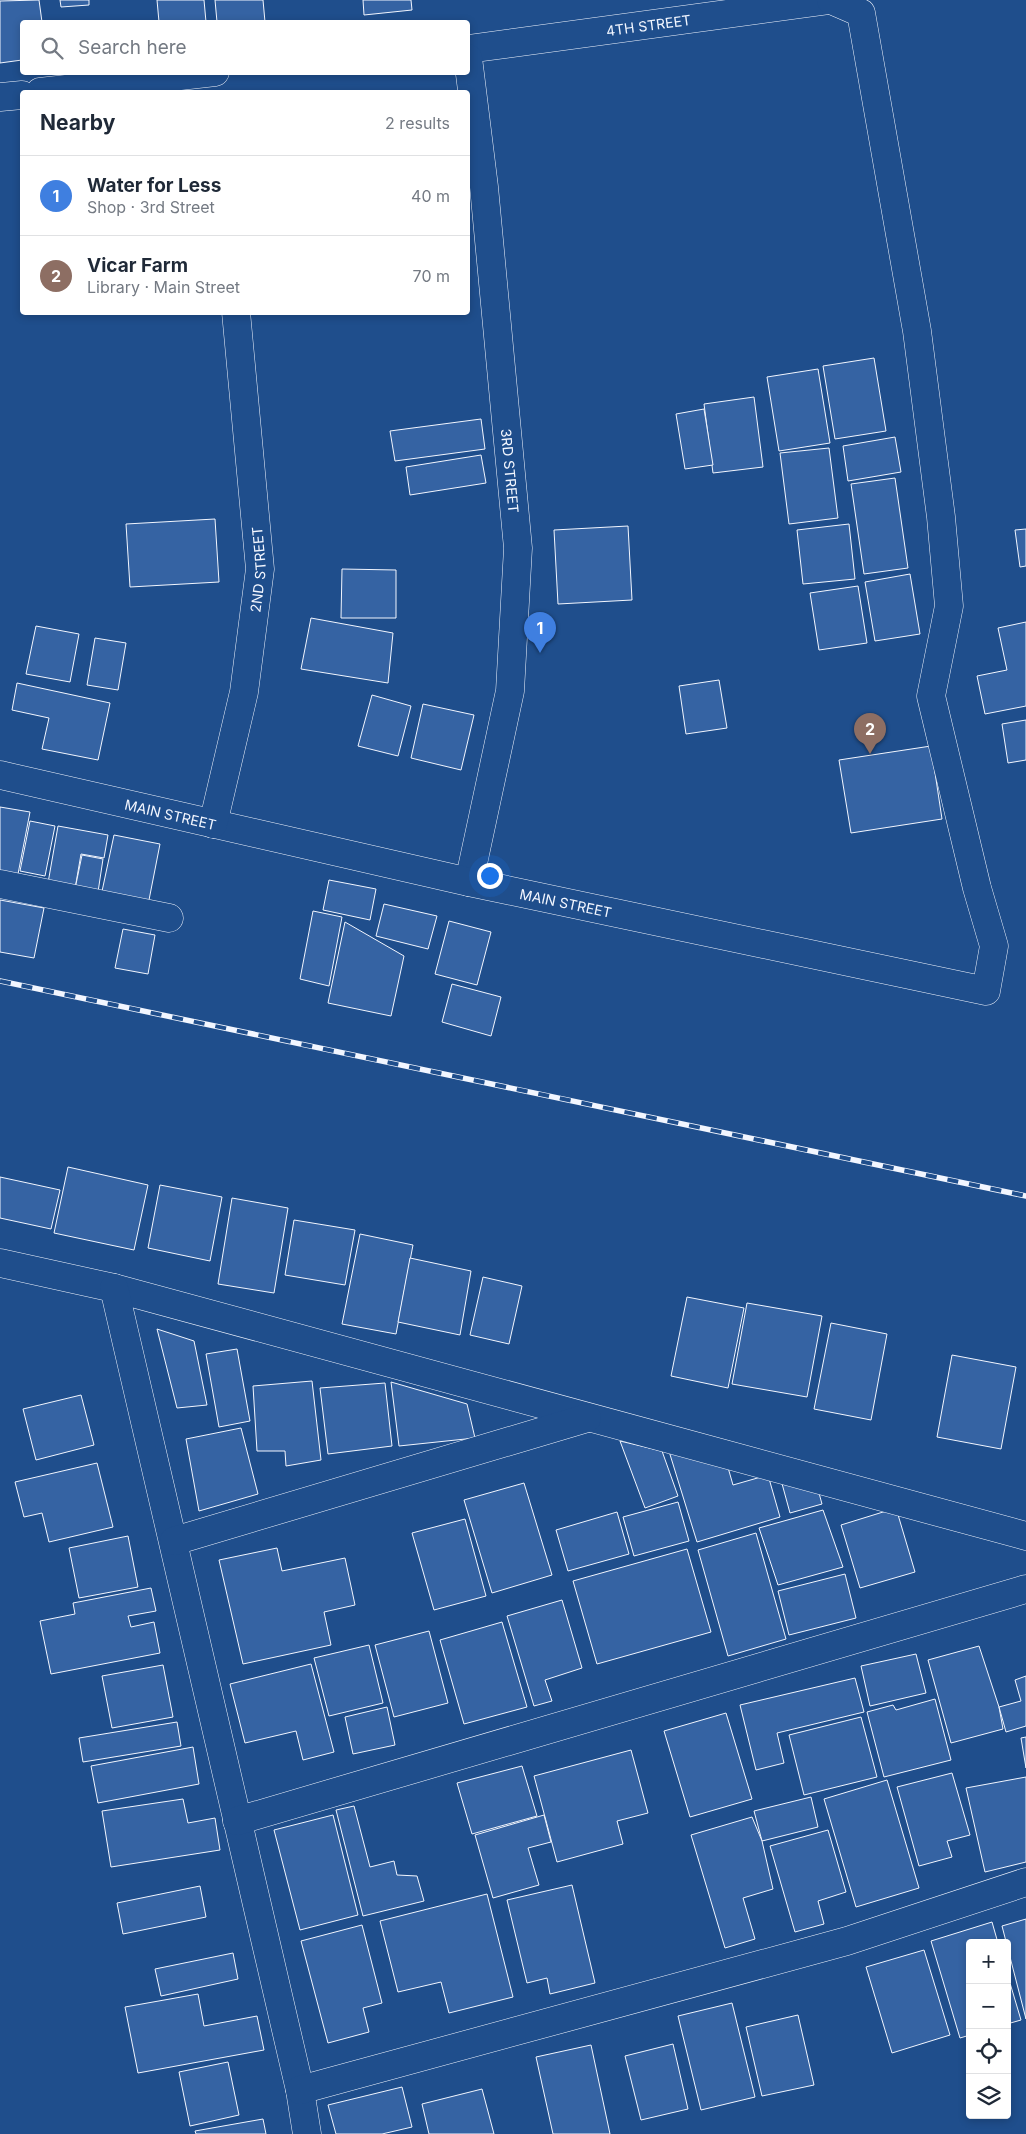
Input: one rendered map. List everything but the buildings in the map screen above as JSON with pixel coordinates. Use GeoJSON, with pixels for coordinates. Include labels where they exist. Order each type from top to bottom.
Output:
{"type":"FeatureCollection","features":[{"type":"Feature","properties":{"kind":"street","name":"4TH STREET"},"geometry":{"type":"LineString","coordinates":[[470,49],[830,0]]}},
{"type":"Feature","properties":{"kind":"street","name":"MAIN STREET"},"geometry":{"type":"LineString","coordinates":[[0,775],[469,882],[986,991],[994,946],[977,888],[931,696],[950,606],[941,517],[917,331],[861,13],[830,0]]}},
{"type":"Feature","properties":{"kind":"street","name":"3RD STREET"},"geometry":{"type":"LineString","coordinates":[[469,882],[510,691],[518,548],[484,187],[470,74]]}},
{"type":"Feature","properties":{"kind":"street"},"geometry":{"type":"LineString","coordinates":[[58,90],[193,75]]}},
{"type":"Feature","properties":{"kind":"street"},"geometry":{"type":"LineString","coordinates":[[211,75],[213,90]]}},
{"type":"Feature","properties":{"kind":"street"},"geometry":{"type":"LineString","coordinates":[[0,97],[20,94]]}},
{"type":"Feature","properties":{"kind":"street","name":"2ND STREET"},"geometry":{"type":"LineString","coordinates":[[213,824],[244,692],[260,569],[236,315]]}},
{"type":"Feature","properties":{"kind":"street"},"geometry":{"type":"LineString","coordinates":[[0,884],[169,918]]}},
{"type":"Feature","properties":{"kind":"street"},"geometry":{"type":"LineString","coordinates":[[0,1263],[114,1288],[1026,1536]]}},
{"type":"Feature","properties":{"kind":"street"},"geometry":{"type":"LineString","coordinates":[[114,1288],[300,2090],[307,2134]]}},
{"type":"Feature","properties":{"kind":"street"},"geometry":{"type":"LineString","coordinates":[[174,1541],[587,1418]]}},
{"type":"Feature","properties":{"kind":"street"},"geometry":{"type":"LineString","coordinates":[[237,1822],[1026,1589]]}},
{"type":"Feature","properties":{"kind":"street"},"geometry":{"type":"LineString","coordinates":[[300,2090],[846,1941],[1026,1882]]}},
{"type":"Feature","properties":{"kind":"railway"},"geometry":{"type":"LineString","coordinates":[[0,981],[1026,1196]]}},
{"type":"Feature","properties":{"kind":"place","name":"Water for Less"},"geometry":{"type":"Point","coordinates":[540,653]}},
{"type":"Feature","properties":{"kind":"place","name":"Vicar Farm"},"geometry":{"type":"Point","coordinates":[870,754]}}]}
